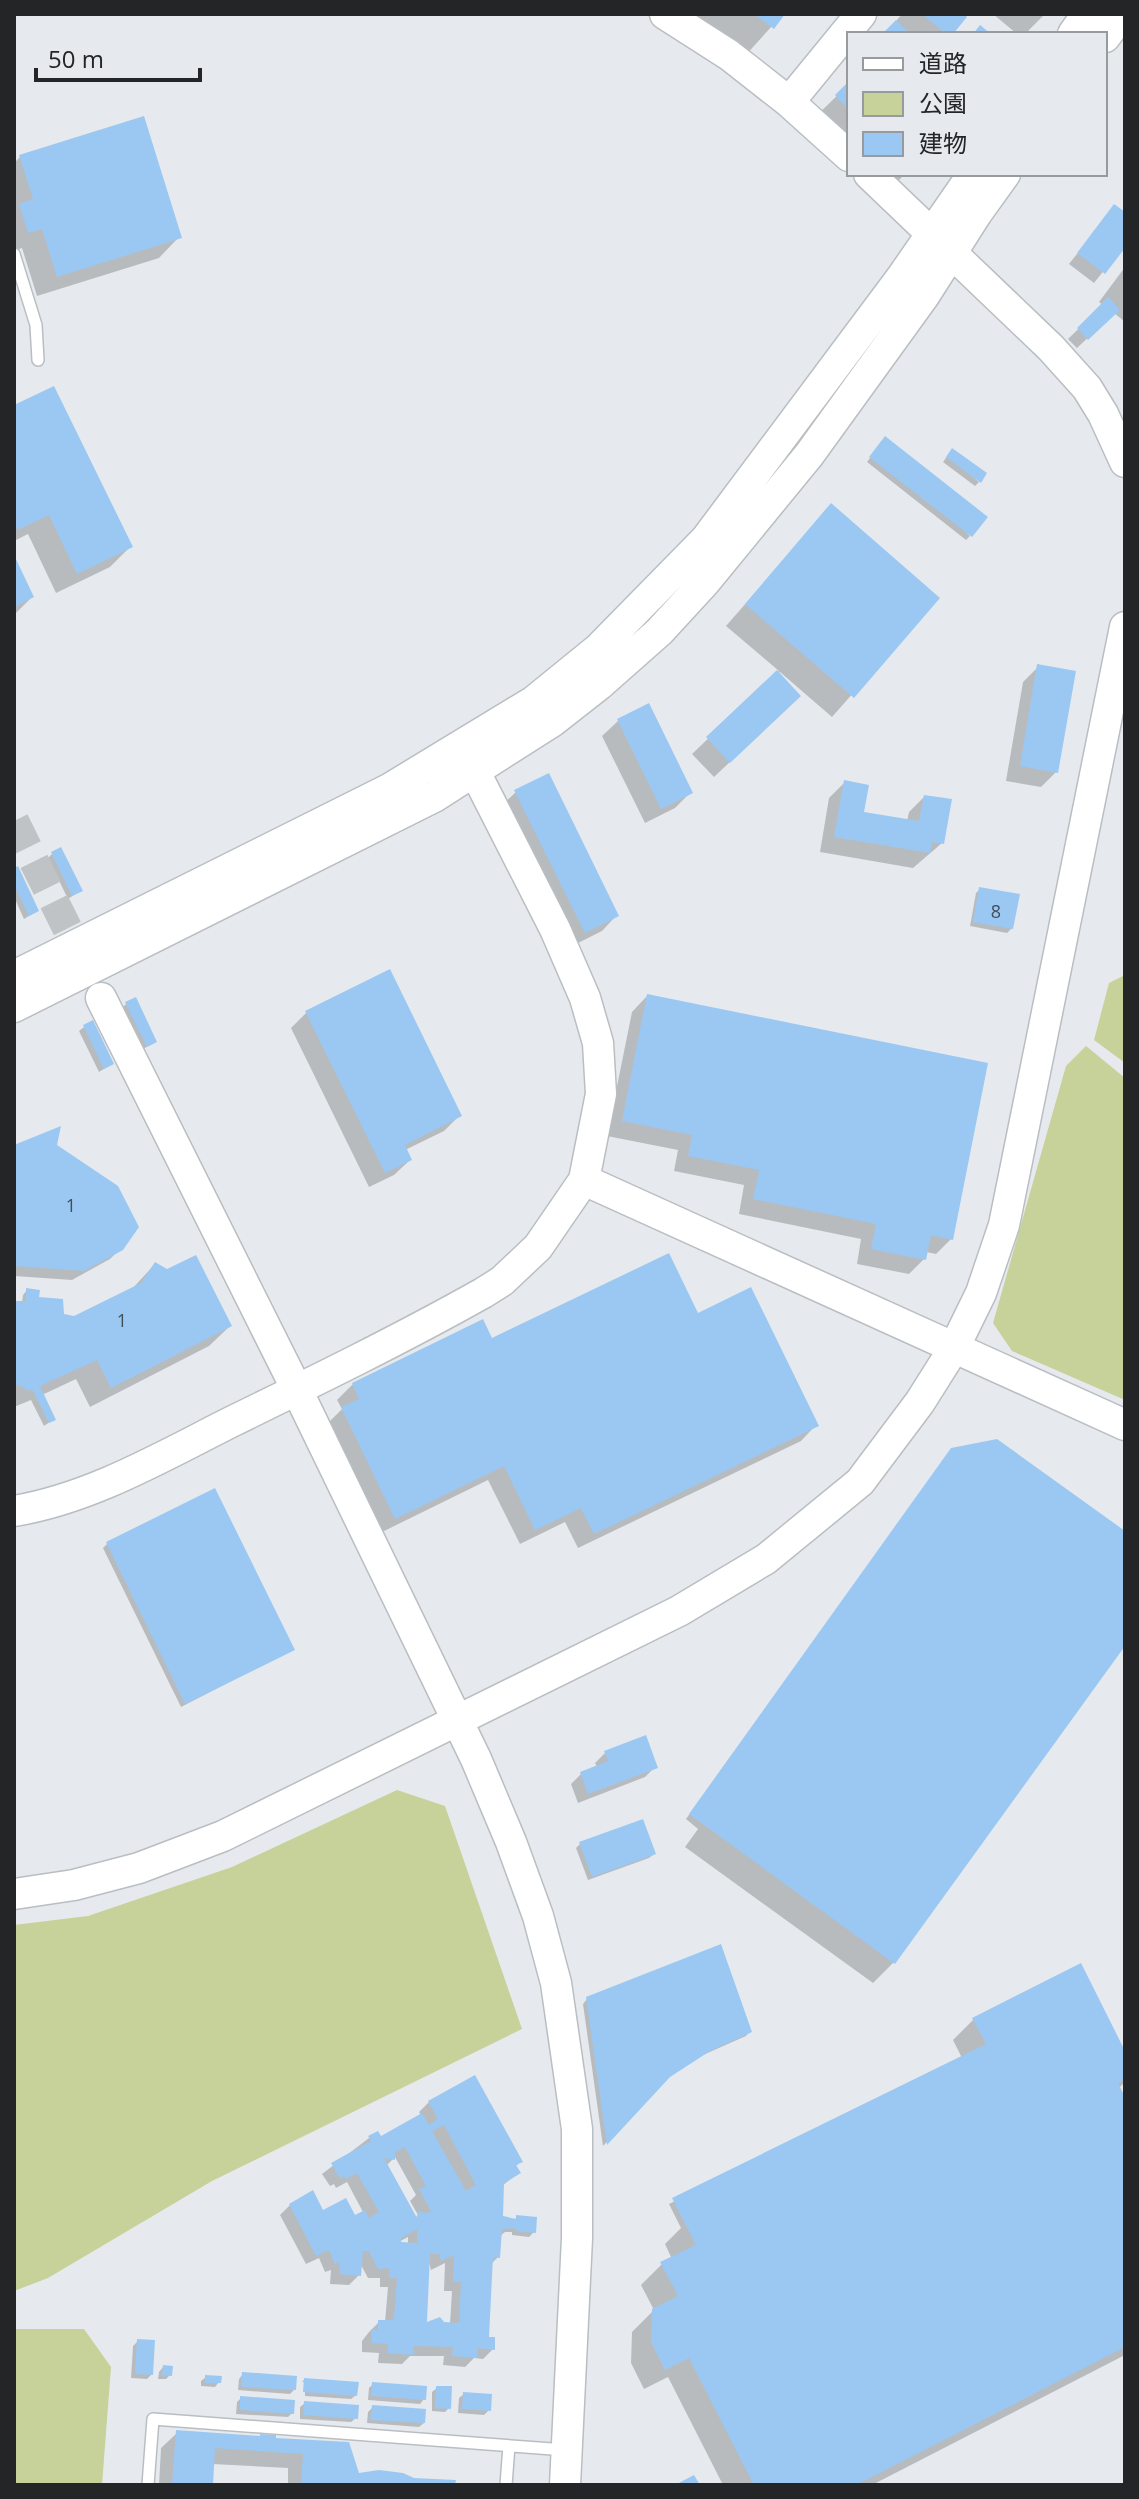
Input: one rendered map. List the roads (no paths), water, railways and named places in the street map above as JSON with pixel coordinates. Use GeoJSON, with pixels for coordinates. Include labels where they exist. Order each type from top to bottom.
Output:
{"type":"FeatureCollection","features":[{"type":"Feature","properties":{"kind":"street"},"geometry":{"type":"LineString","coordinates":[[665,14],[729,55],[789,102],[847,154]]}},
{"type":"Feature","properties":{"kind":"street"},"geometry":{"type":"LineString","coordinates":[[789,102],[861,14]]}},
{"type":"Feature","properties":{"kind":"street"},"geometry":{"type":"LineString","coordinates":[[1074,32],[1087,14]]}},
{"type":"Feature","properties":{"kind":"street"},"geometry":{"type":"LineString","coordinates":[[1107,34],[1122,14]]}},
{"type":"Feature","properties":{"kind":"street"},"geometry":{"type":"LineString","coordinates":[[871,176],[1051,348],[1087,388],[1114,409],[1125,462]]}},
{"type":"Feature","properties":{"kind":"street"},"geometry":{"type":"LineString","coordinates":[[14,1007],[434,797],[553,721],[599,685],[659,632],[705,582],[809,455],[924,296],[941,244],[972,176]]}},
{"type":"Feature","properties":{"kind":"street"},"geometry":{"type":"LineString","coordinates":[[14,976],[389,789],[534,701],[598,649],[706,539],[901,278],[941,244],[1003,176]]}},
{"type":"Feature","properties":{"kind":"street"},"geometry":{"type":"LineString","coordinates":[[14,1894],[74,1885],[126,1871],[223,1836],[679,1611],[766,1559],[860,1482],[920,1402],[954,1348],[981,1293],[1004,1225],[1125,627]]}},
{"type":"Feature","properties":{"kind":"street"},"geometry":{"type":"LineString","coordinates":[[14,1511],[40,1507],[99,1486],[433,1321],[502,1281],[538,1247],[584,1180],[601,1094],[598,1043],[585,998],[555,929],[475,772]]}},
{"type":"Feature","properties":{"kind":"street"},"geometry":{"type":"LineString","coordinates":[[101,998],[458,1721],[511,1842],[538,1916],[556,1983],[577,2129],[577,2238],[565,2485]]}},
{"type":"Feature","properties":{"kind":"street"},"geometry":{"type":"LineString","coordinates":[[584,1180],[1125,1425]]}},
{"type":"Feature","properties":{"kind":"lane"},"geometry":{"type":"LineString","coordinates":[[14,254],[36,325],[38,360]]}},
{"type":"Feature","properties":{"kind":"lane"},"geometry":{"type":"LineString","coordinates":[[148,2485],[153,2419],[567,2450]]}},
{"type":"Feature","properties":{"kind":"lane"},"geometry":{"type":"LineString","coordinates":[[506,2485],[509,2446]]}},
{"type":"Feature","properties":{"kind":"tunnel"},"geometry":{"type":"LineString","coordinates":[[14,821],[86,966]]}}]}
